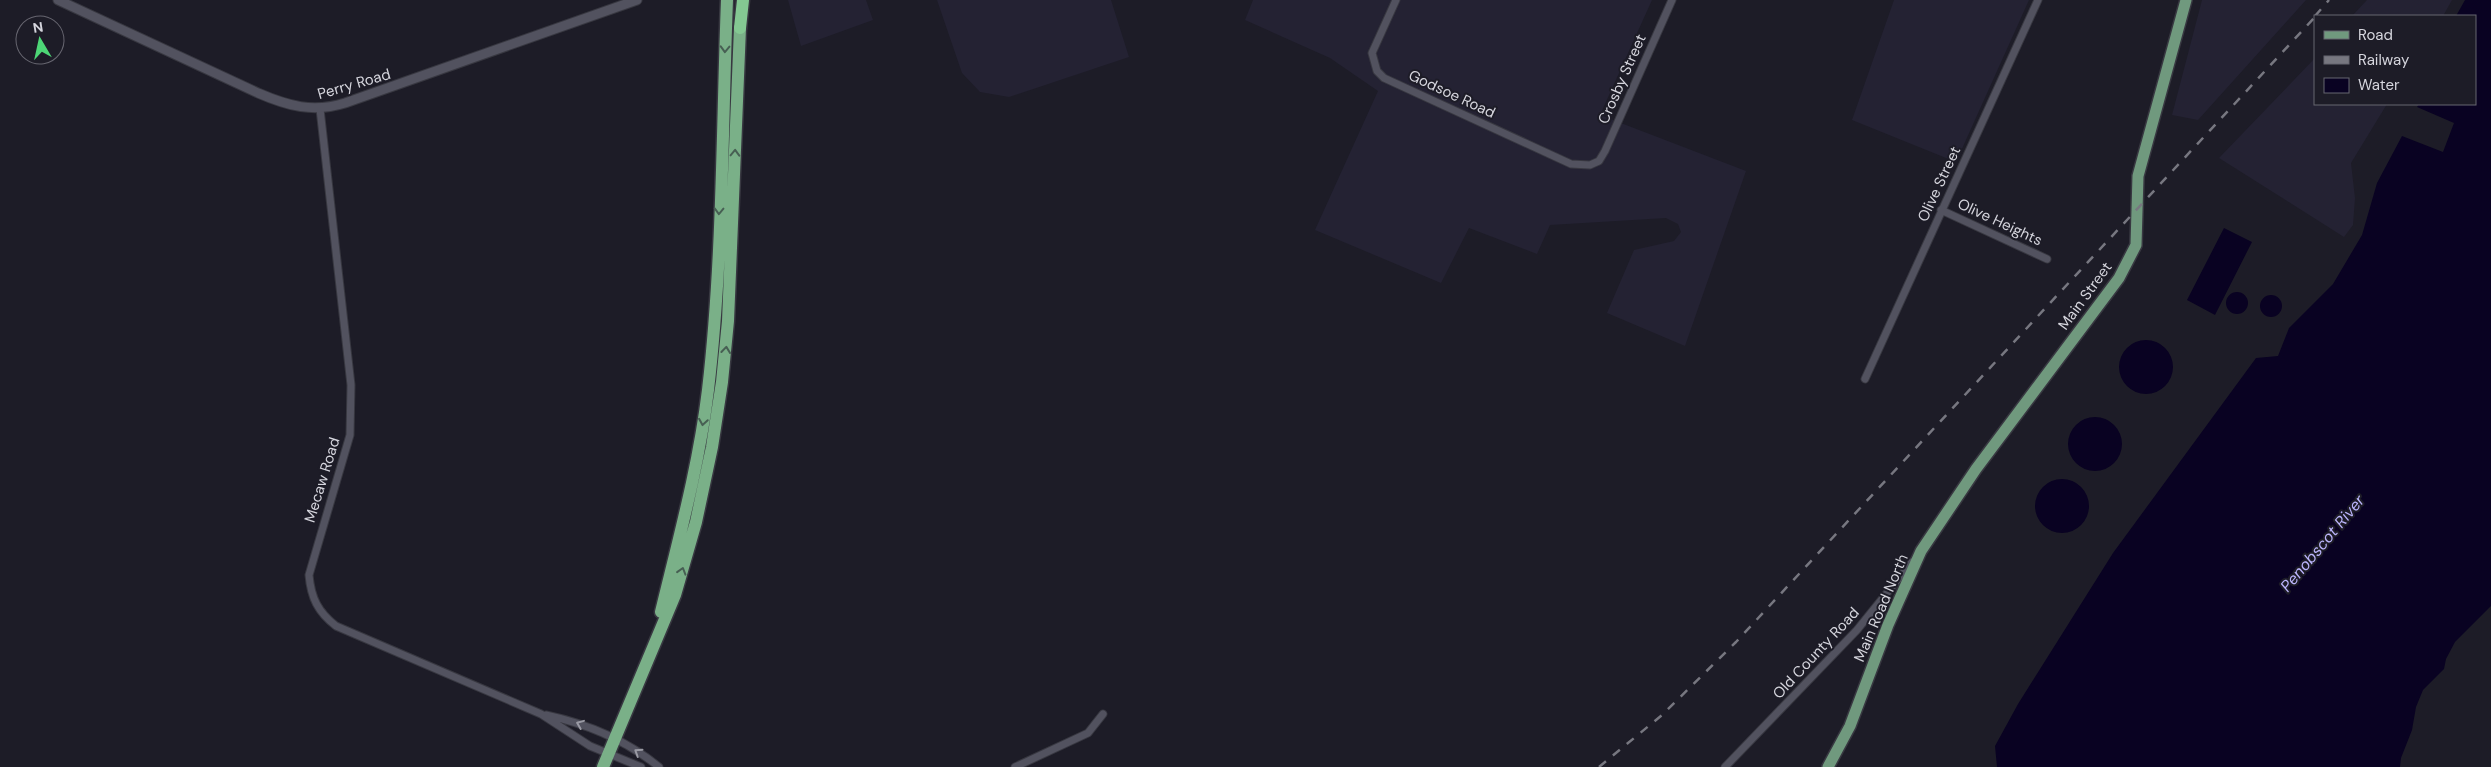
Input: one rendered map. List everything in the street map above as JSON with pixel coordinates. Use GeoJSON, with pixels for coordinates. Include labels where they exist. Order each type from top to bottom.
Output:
{"type":"FeatureCollection","features":[{"type":"Feature","properties":{"kind":"highway"},"geometry":{"type":"LineString","coordinates":[[652,648],[692,485],[708,390],[716,276],[727,0]]}},
{"type":"Feature","properties":{"kind":"highway"},"geometry":{"type":"LineString","coordinates":[[606,761],[670,609],[692,536],[709,463],[720,398],[730,280],[741,0]]}},
{"type":"Feature","properties":{"kind":"main road","name":"Main Street"},"geometry":{"type":"LineString","coordinates":[[1976,469],[2119,278],[2136,245],[2138,176],[2186,0]]}},
{"type":"Feature","properties":{"kind":"main road","name":"Main Road North"},"geometry":{"type":"LineString","coordinates":[[1828,767],[1850,726],[1888,625],[1921,551],[1976,469]]}},
{"type":"Feature","properties":{"kind":"street","name":"Perry Road"},"geometry":{"type":"LineString","coordinates":[[58,0],[258,94],[295,107],[320,109],[345,103],[415,80],[637,0]]}},
{"type":"Feature","properties":{"kind":"street","name":"Godsoe Road"},"geometry":{"type":"LineString","coordinates":[[1396,0],[1372,53],[1377,71],[1384,78],[1571,164],[1590,165]]}},
{"type":"Feature","properties":{"kind":"street","name":"Crosby Street"},"geometry":{"type":"LineString","coordinates":[[1590,165],[1599,161],[1604,151],[1672,0]]}},
{"type":"Feature","properties":{"kind":"street","name":"Olive Street"},"geometry":{"type":"LineString","coordinates":[[1865,379],[2038,0]]}},
{"type":"Feature","properties":{"kind":"street","name":"Mecaw Road"},"geometry":{"type":"LineString","coordinates":[[320,109],[352,385],[352,411],[350,435],[313,556],[309,575],[310,591],[323,616],[336,626],[541,714],[590,746],[606,761],[641,767]]}},
{"type":"Feature","properties":{"kind":"street","name":"Olive Heights"},"geometry":{"type":"LineString","coordinates":[[1941,210],[2047,258]]}},
{"type":"Feature","properties":{"kind":"street","name":"Old County Road"},"geometry":{"type":"LineString","coordinates":[[1725,767],[1858,630],[1921,551]]}},
{"type":"Feature","properties":{"kind":"street","name":"Mecaw Road"},"geometry":{"type":"LineString","coordinates":[[541,714],[573,721],[616,739],[639,751],[659,767]]}},
{"type":"Feature","properties":{"kind":"street"},"geometry":{"type":"LineString","coordinates":[[1015,767],[1088,733],[1103,714]]}},
{"type":"Feature","properties":{"kind":"shaded area"},"geometry":{"type":"Polygon","coordinates":[[[788,0],[866,0],[873,20],[801,46],[788,0]]]}},
{"type":"Feature","properties":{"kind":"shaded area"},"geometry":{"type":"Polygon","coordinates":[[[937,0],[1111,0],[1129,57],[1009,97],[980,92],[962,73],[937,0]]]}},
{"type":"Feature","properties":{"kind":"shaded area"},"geometry":{"type":"Polygon","coordinates":[[[1253,0],[1652,0],[1600,115],[1746,171],[1685,346],[1607,313],[1634,250],[1674,241],[1681,232],[1678,224],[1666,218],[1550,225],[1537,254],[1469,228],[1441,283],[1315,230],[1378,91],[1330,58],[1245,20],[1253,0]]]}},
{"type":"Feature","properties":{"kind":"shaded area"},"geometry":{"type":"Polygon","coordinates":[[[1894,0],[2029,0],[1956,162],[1852,120],[1894,0]]]}},
{"type":"Feature","properties":{"kind":"shaded area"},"geometry":{"type":"Polygon","coordinates":[[[2202,0],[2306,0],[2198,120],[2172,115],[2202,0]]]}},
{"type":"Feature","properties":{"kind":"shaded area"},"geometry":{"type":"Polygon","coordinates":[[[2367,0],[2452,0],[2444,15],[2353,15],[2367,0]]]}},
{"type":"Feature","properties":{"kind":"shaded area"},"geometry":{"type":"Polygon","coordinates":[[[2314,59],[2314,105],[2386,105],[2351,163],[2355,198],[2353,225],[2344,237],[2219,158],[2314,59]]]}},
{"type":"Feature","properties":{"kind":"water","name":"Penobscot River"},"geometry":{"type":"Polygon","coordinates":[[[2465,0],[2491,0],[2491,606],[2455,642],[2446,659],[2444,669],[2423,690],[2416,707],[2412,730],[2401,758],[2400,767],[1997,767],[1995,746],[2018,704],[2113,553],[2256,358],[2278,356],[2289,328],[2333,284],[2362,235],[2377,183],[2402,136],[2443,152],[2454,123],[2417,107],[2418,105],[2476,105],[2476,15],[2457,15],[2465,0]]]}},
{"type":"Feature","properties":{"kind":"water"},"geometry":{"type":"Polygon","coordinates":[[[2224,228],[2252,242],[2215,315],[2187,300],[2224,228]]]}},
{"type":"Feature","properties":{"kind":"water"},"geometry":{"type":"Polygon","coordinates":[[[2237,292],[2245,295],[2248,303],[2245,311],[2237,314],[2229,311],[2226,303],[2229,295],[2237,292]]]}},
{"type":"Feature","properties":{"kind":"water"},"geometry":{"type":"Polygon","coordinates":[[[2271,295],[2279,298],[2282,306],[2279,314],[2271,317],[2263,314],[2260,306],[2263,298],[2271,295]]]}},
{"type":"Feature","properties":{"kind":"water"},"geometry":{"type":"Polygon","coordinates":[[[2146,340],[2156,342],[2165,348],[2171,357],[2173,367],[2171,377],[2165,386],[2156,392],[2146,394],[2136,392],[2127,386],[2121,377],[2119,367],[2121,357],[2127,348],[2136,342],[2146,340]]]}},
{"type":"Feature","properties":{"kind":"water"},"geometry":{"type":"Polygon","coordinates":[[[2095,417],[2105,419],[2114,425],[2120,434],[2122,444],[2120,454],[2114,463],[2105,469],[2095,471],[2085,469],[2076,463],[2070,454],[2068,444],[2070,434],[2076,425],[2085,419],[2095,417]]]}},
{"type":"Feature","properties":{"kind":"water"},"geometry":{"type":"Polygon","coordinates":[[[2062,479],[2072,481],[2081,487],[2087,496],[2089,506],[2087,516],[2081,525],[2072,531],[2062,533],[2052,531],[2043,525],[2037,516],[2035,506],[2037,496],[2043,487],[2052,481],[2062,479]]]}},
{"type":"Feature","properties":{"kind":"railway"},"geometry":{"type":"LineString","coordinates":[[2316,15],[2329,0]]}},
{"type":"Feature","properties":{"kind":"railway"},"geometry":{"type":"LineString","coordinates":[[1599,767],[1662,715],[1736,642],[2314,18]]}}]}
